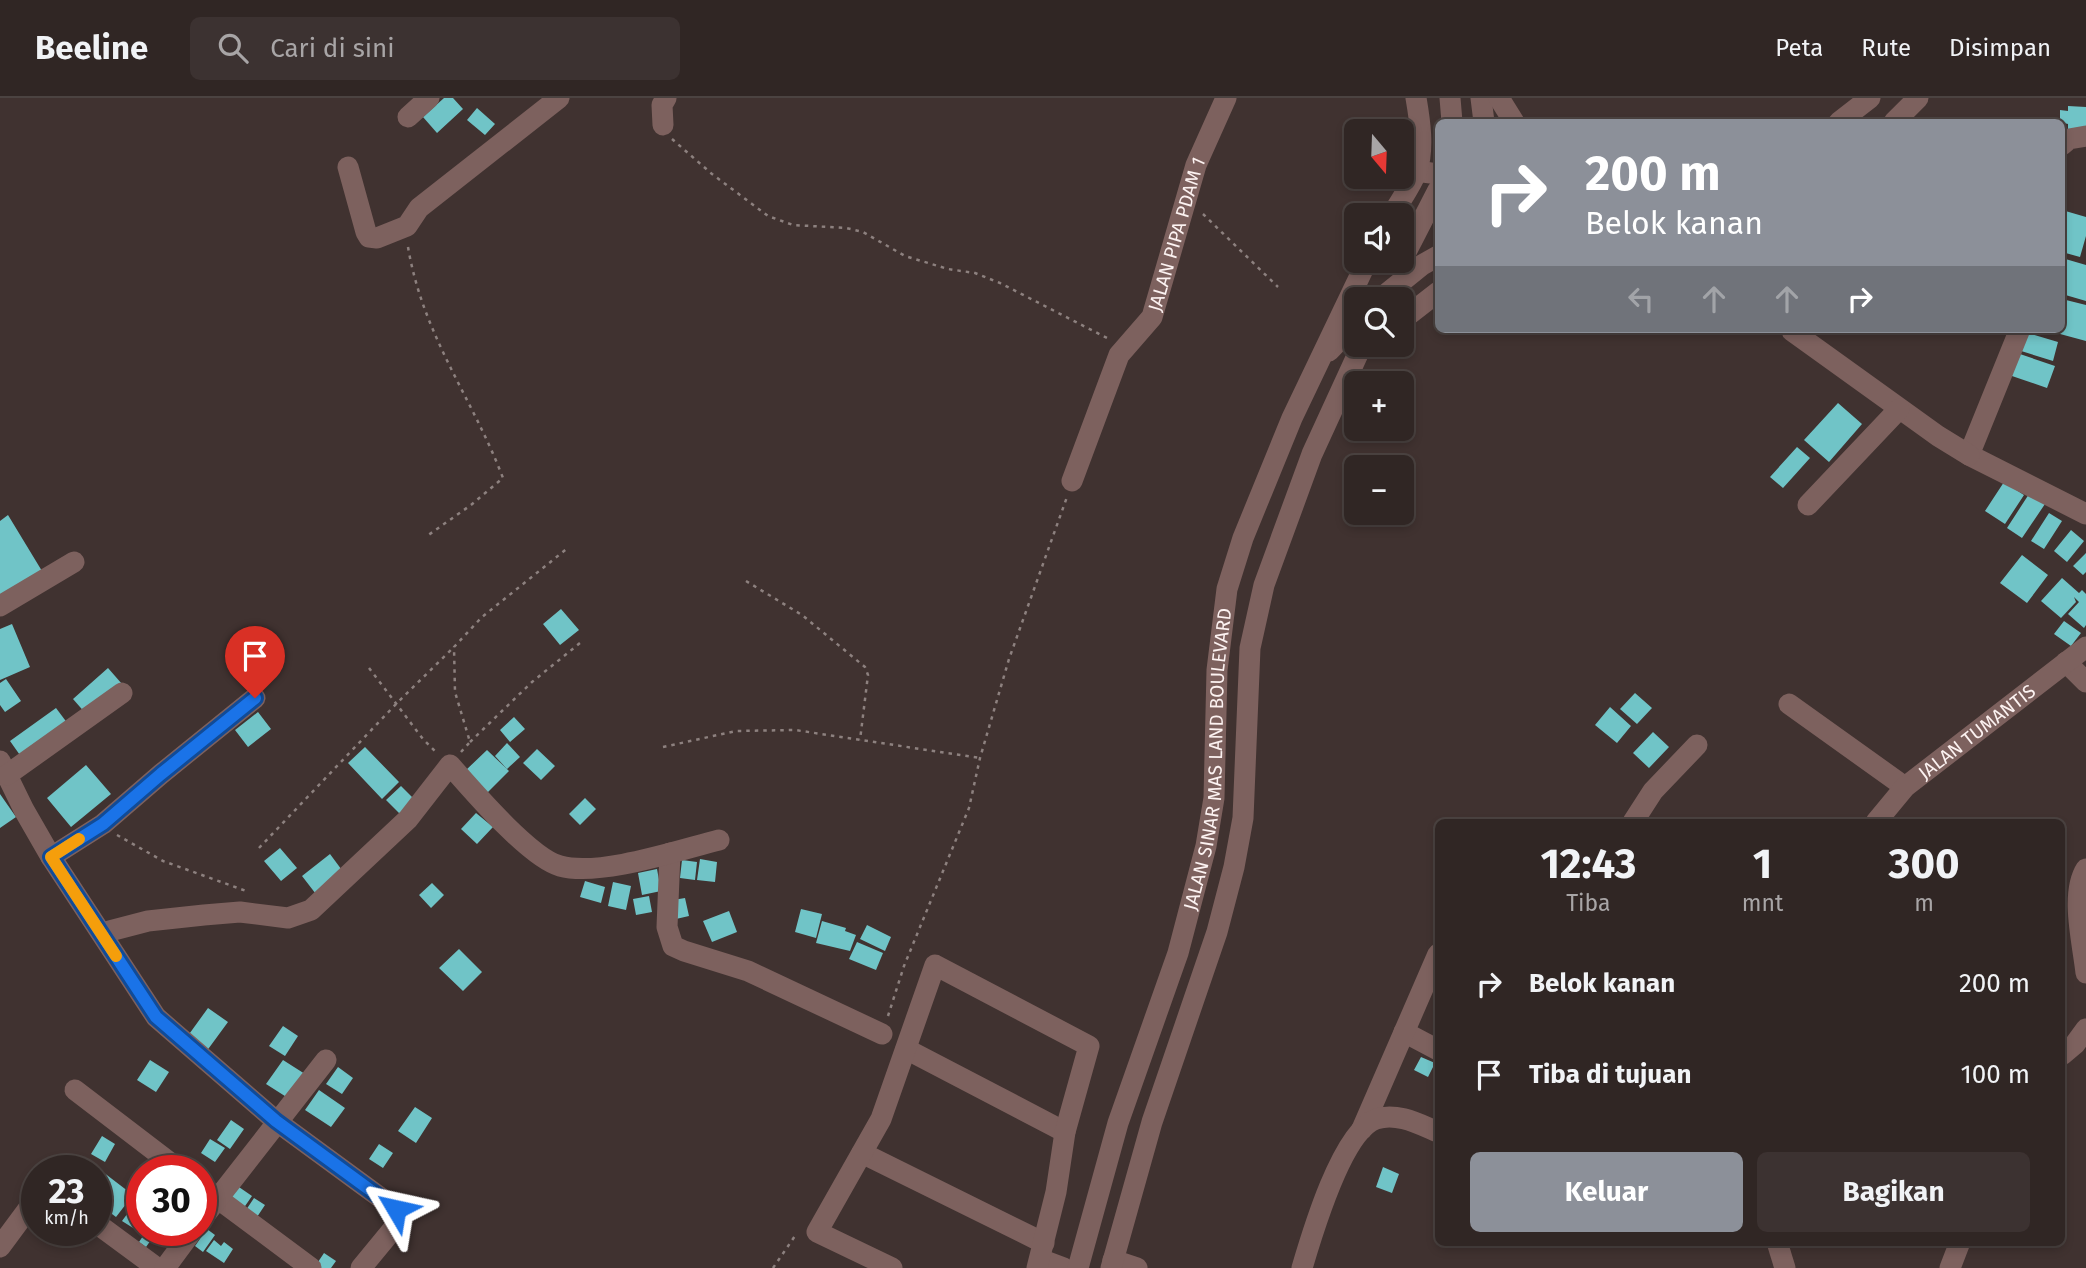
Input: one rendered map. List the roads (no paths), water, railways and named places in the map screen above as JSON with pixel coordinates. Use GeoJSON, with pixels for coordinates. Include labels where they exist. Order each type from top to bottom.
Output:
{"type":"FeatureCollection","features":[{"type":"Feature","properties":{"kind":"street"},"geometry":{"type":"LineString","coordinates":[[408,117],[429,98]]}},
{"type":"Feature","properties":{"kind":"street"},"geometry":{"type":"LineString","coordinates":[[348,167],[369,237],[377,238],[407,226],[419,208],[559,98]]}},
{"type":"Feature","properties":{"kind":"street"},"geometry":{"type":"LineString","coordinates":[[663,124],[662,105],[666,98]]}},
{"type":"Feature","properties":{"kind":"street","name":"JALAN PIPA PDAM 1"},"geometry":{"type":"LineString","coordinates":[[1072,481],[1119,355],[1152,317],[1196,165],[1226,98]]}},
{"type":"Feature","properties":{"kind":"street"},"geometry":{"type":"LineString","coordinates":[[1399,203],[1416,171],[1421,147],[1416,98]]}},
{"type":"Feature","properties":{"kind":"street"},"geometry":{"type":"LineString","coordinates":[[1450,98],[1452,119]]}},
{"type":"Feature","properties":{"kind":"street"},"geometry":{"type":"LineString","coordinates":[[1481,98],[1484,119]]}},
{"type":"Feature","properties":{"kind":"street"},"geometry":{"type":"LineString","coordinates":[[1499,98],[1512,119]]}},
{"type":"Feature","properties":{"kind":"street"},"geometry":{"type":"LineString","coordinates":[[1843,119],[1870,98]]}},
{"type":"Feature","properties":{"kind":"street"},"geometry":{"type":"LineString","coordinates":[[1897,119],[1918,98]]}},
{"type":"Feature","properties":{"kind":"street"},"geometry":{"type":"LineString","coordinates":[[2065,142],[2069,139],[2086,136]]}},
{"type":"Feature","properties":{"kind":"street"},"geometry":{"type":"LineString","coordinates":[[1416,171],[1435,174]]}},
{"type":"Feature","properties":{"kind":"street"},"geometry":{"type":"LineString","coordinates":[[1414,235],[1435,196]]}},
{"type":"Feature","properties":{"kind":"street"},"geometry":{"type":"LineString","coordinates":[[1395,287],[1435,258]]}},
{"type":"Feature","properties":{"kind":"street","name":"JALAN SINAR MAS LAND BOULEVARD"},"geometry":{"type":"LineString","coordinates":[[1079,1268],[1118,1123],[1178,953],[1206,846],[1214,798],[1217,670],[1227,589],[1243,538],[1292,418],[1361,273]]}},
{"type":"Feature","properties":{"kind":"street"},"geometry":{"type":"LineString","coordinates":[[1414,311],[1435,294]]}},
{"type":"Feature","properties":{"kind":"street"},"geometry":{"type":"LineString","coordinates":[[1796,333],[1899,409],[1969,455],[2086,514]]}},
{"type":"Feature","properties":{"kind":"street"},"geometry":{"type":"LineString","coordinates":[[1969,455],[2018,333]]}},
{"type":"Feature","properties":{"kind":"street"},"geometry":{"type":"LineString","coordinates":[[1318,362],[1344,335]]}},
{"type":"Feature","properties":{"kind":"street","name":"JALAN SINAR MAS LAND BOULEVARD"},"geometry":{"type":"LineString","coordinates":[[1112,1264],[1152,1122],[1217,932],[1234,867],[1243,818],[1250,648],[1264,585],[1312,454],[1358,357]]}},
{"type":"Feature","properties":{"kind":"street"},"geometry":{"type":"LineString","coordinates":[[1808,505],[1899,409]]}},
{"type":"Feature","properties":{"kind":"street"},"geometry":{"type":"LineString","coordinates":[[0,607],[74,562]]}},
{"type":"Feature","properties":{"kind":"street","name":"JALAN TUMANTIS"},"geometry":{"type":"LineString","coordinates":[[1878,819],[1905,787],[2086,647]]}},
{"type":"Feature","properties":{"kind":"street"},"geometry":{"type":"LineString","coordinates":[[2066,662],[2086,682]]}},
{"type":"Feature","properties":{"kind":"street"},"geometry":{"type":"LineString","coordinates":[[122,693],[4,768],[51,857],[156,1017],[276,1121],[396,1209],[398,1223],[369,1266]]}},
{"type":"Feature","properties":{"kind":"street"},"geometry":{"type":"LineString","coordinates":[[51,857],[103,824],[255,698]]}},
{"type":"Feature","properties":{"kind":"street"},"geometry":{"type":"LineString","coordinates":[[1788,704],[1905,787]]}},
{"type":"Feature","properties":{"kind":"street"},"geometry":{"type":"LineString","coordinates":[[1635,819],[1653,791],[1697,745]]}},
{"type":"Feature","properties":{"kind":"street"},"geometry":{"type":"LineString","coordinates":[[102,933],[148,921],[204,915],[240,912],[288,918],[311,911],[408,819],[450,765],[528,846],[559,866],[607,866],[719,840]]}},
{"type":"Feature","properties":{"kind":"street"},"geometry":{"type":"LineString","coordinates":[[670,853],[667,927],[673,946],[748,971],[881,1034]]}},
{"type":"Feature","properties":{"kind":"street"},"geometry":{"type":"LineString","coordinates":[[2086,869],[2080,879],[2079,907],[2086,973]]}},
{"type":"Feature","properties":{"kind":"street"},"geometry":{"type":"LineString","coordinates":[[1362,1129],[1435,961]]}},
{"type":"Feature","properties":{"kind":"street"},"geometry":{"type":"LineString","coordinates":[[891,1268],[817,1232],[881,1119],[935,965],[1089,1046],[1065,1132],[1056,1192],[1041,1257]]}},
{"type":"Feature","properties":{"kind":"street"},"geometry":{"type":"LineString","coordinates":[[2065,1052],[2086,1029]]}},
{"type":"Feature","properties":{"kind":"street"},"geometry":{"type":"LineString","coordinates":[[1404,1032],[1435,1048]]}},
{"type":"Feature","properties":{"kind":"street"},"geometry":{"type":"LineString","coordinates":[[906,1049],[1065,1132]]}},
{"type":"Feature","properties":{"kind":"street"},"geometry":{"type":"LineString","coordinates":[[217,1184],[276,1121],[326,1060]]}},
{"type":"Feature","properties":{"kind":"street"},"geometry":{"type":"LineString","coordinates":[[75,1090],[160,1155]]}},
{"type":"Feature","properties":{"kind":"street"},"geometry":{"type":"LineString","coordinates":[[1302,1268],[1326,1197],[1349,1145],[1362,1129],[1374,1120],[1390,1116],[1406,1119],[1435,1131]]}},
{"type":"Feature","properties":{"kind":"street"},"geometry":{"type":"LineString","coordinates":[[862,1153],[1063,1268]]}},
{"type":"Feature","properties":{"kind":"street"},"geometry":{"type":"LineString","coordinates":[[217,1199],[311,1268]]}},
{"type":"Feature","properties":{"kind":"street"},"geometry":{"type":"LineString","coordinates":[[0,1247],[21,1219]]}},
{"type":"Feature","properties":{"kind":"street"},"geometry":{"type":"LineString","coordinates":[[112,1235],[157,1268]]}},
{"type":"Feature","properties":{"kind":"street"},"geometry":{"type":"LineString","coordinates":[[165,1268],[181,1246]]}},
{"type":"Feature","properties":{"kind":"street"},"geometry":{"type":"LineString","coordinates":[[1778,1246],[1785,1268]]}},
{"type":"Feature","properties":{"kind":"street"},"geometry":{"type":"LineString","coordinates":[[1950,1268],[1958,1246]]}},
{"type":"Feature","properties":{"kind":"street"},"geometry":{"type":"LineString","coordinates":[[1112,1264],[1137,1268]]}}]}
